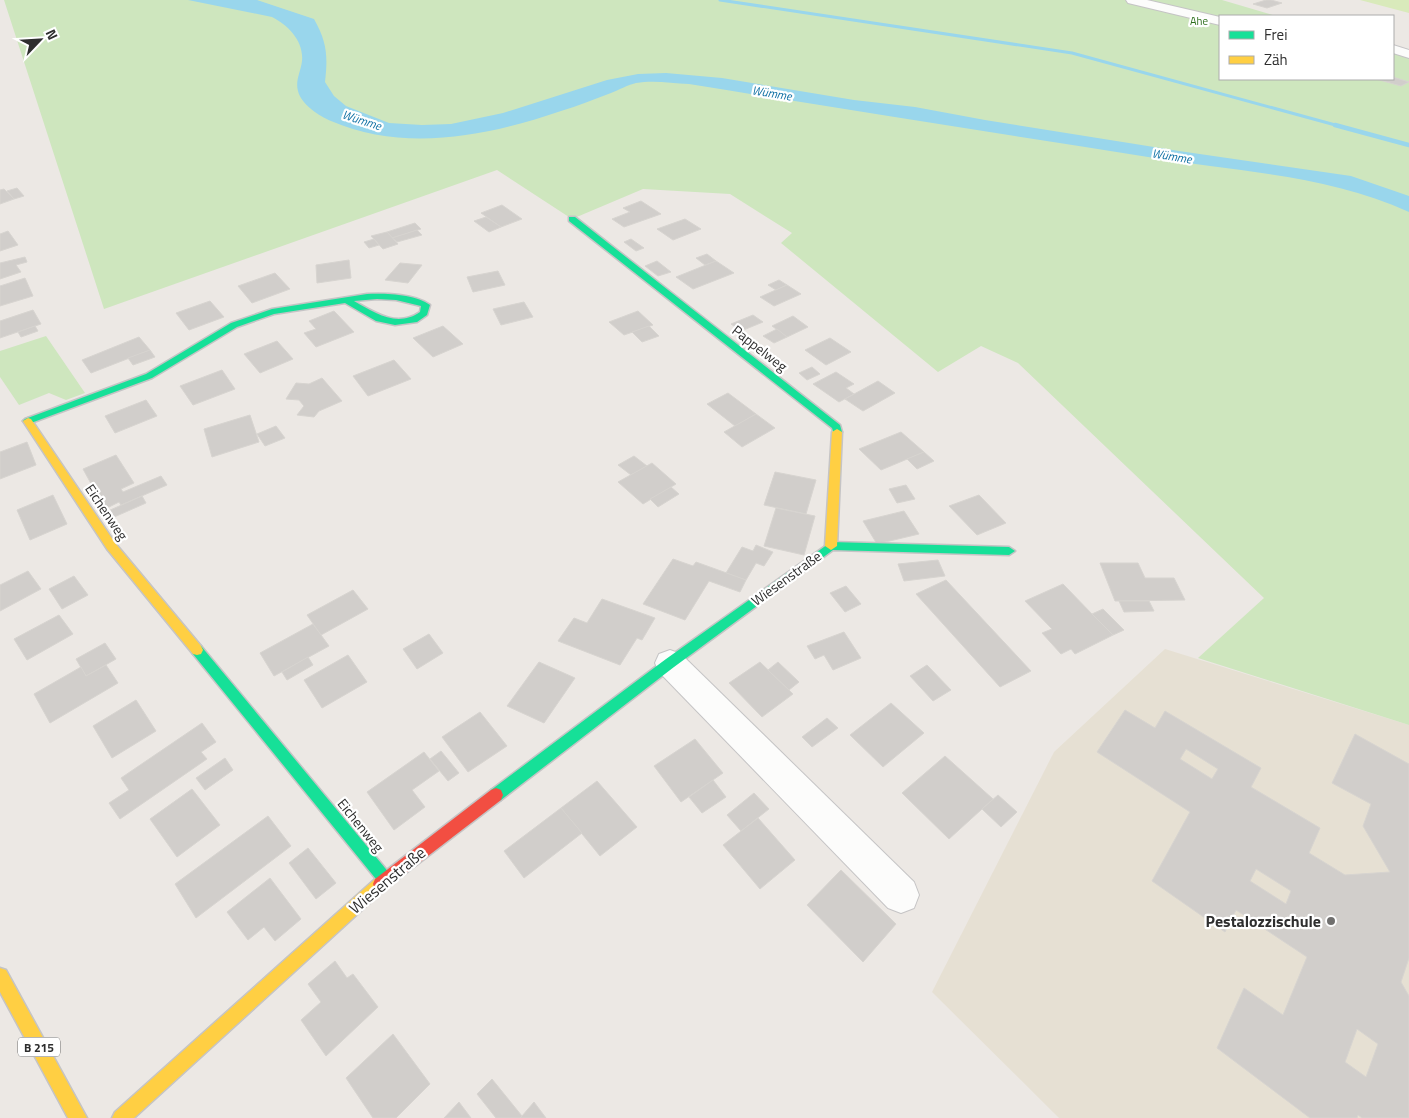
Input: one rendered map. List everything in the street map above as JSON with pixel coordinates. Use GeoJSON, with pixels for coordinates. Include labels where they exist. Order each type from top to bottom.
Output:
{"type":"FeatureCollection","features":[{"type":"Feature","properties":{"kind":"street"},"geometry":{"type":"LineString","coordinates":[[1132,0],[1219,21]]}},
{"type":"Feature","properties":{"kind":"street"},"geometry":{"type":"LineString","coordinates":[[1394,49],[1409,54]]}},
{"type":"Feature","properties":{"kind":"street","name":"Pappelweg"},"geometry":{"type":"LineString","coordinates":[[572,219],[837,427],[831,546]]}},
{"type":"Feature","properties":{"kind":"street","name":"Eichenweg"},"geometry":{"type":"LineString","coordinates":[[346,300],[379,319],[395,322],[414,320],[424,313],[426,305],[403,296],[370,295],[272,312],[234,325],[149,376],[28,421],[111,546],[385,879]]}},
{"type":"Feature","properties":{"kind":"street","name":"Wiesenstraße"},"geometry":{"type":"LineString","coordinates":[[121,1118],[385,879],[670,662],[831,546],[1009,550]]}},
{"type":"Feature","properties":{"kind":"street"},"geometry":{"type":"LineString","coordinates":[[670,662],[901,894]]}},
{"type":"Feature","properties":{"kind":"street","name":"B 215"},"geometry":{"type":"LineString","coordinates":[[0,976],[78,1118]]}},
{"type":"Feature","properties":{"kind":"shaded area"},"geometry":{"type":"Polygon","coordinates":[[[1165,649],[1409,725],[1409,1118],[1059,1118],[932,992],[1054,752],[1165,649]]]}},
{"type":"Feature","properties":{"kind":"green space","name":"Ahe"},"geometry":{"type":"Polygon","coordinates":[[[4,0],[1222,0],[1273,15],[1219,15],[1219,80],[1394,80],[1394,49],[1409,54],[1409,725],[1198,658],[1264,598],[1018,363],[981,346],[938,372],[781,243],[792,233],[730,194],[643,189],[572,219],[497,170],[104,309],[4,0]]]}},
{"type":"Feature","properties":{"kind":"green space"},"geometry":{"type":"Polygon","coordinates":[[[1360,0],[1409,0],[1409,13],[1360,0]]]}},
{"type":"Feature","properties":{"kind":"green space"},"geometry":{"type":"Polygon","coordinates":[[[46,336],[85,393],[66,400],[49,393],[19,405],[0,377],[0,351],[46,336]]]}},
{"type":"Feature","properties":{"kind":"water","name":"Wümme"},"geometry":{"type":"Polygon","coordinates":[[[188,0],[257,0],[314,19],[326,49],[325,82],[334,96],[346,106],[389,123],[451,124],[503,113],[607,80],[638,74],[666,73],[722,78],[854,100],[915,107],[1179,151],[1351,176],[1409,196],[1409,212],[1378,199],[1346,189],[1281,176],[669,82],[633,84],[580,105],[533,120],[476,134],[417,138],[359,131],[321,116],[307,105],[300,96],[297,87],[302,54],[298,40],[284,24],[272,17],[188,0]]]}},
{"type":"Feature","properties":{"kind":"building"},"geometry":{"type":"Polygon","coordinates":[[[1266,0],[1282,3],[1267,8],[1253,4],[1266,0]]]}},
{"type":"Feature","properties":{"kind":"building"},"geometry":{"type":"Polygon","coordinates":[[[1394,77],[1409,82],[1401,86],[1380,80],[1394,80],[1394,77]]]}},
{"type":"Feature","properties":{"kind":"building"},"geometry":{"type":"Polygon","coordinates":[[[17,188],[24,196],[14,199],[7,191],[17,188]]]}},
{"type":"Feature","properties":{"kind":"building"},"geometry":{"type":"Polygon","coordinates":[[[4,189],[14,199],[0,204],[0,190],[4,189]]]}},
{"type":"Feature","properties":{"kind":"building"},"geometry":{"type":"Polygon","coordinates":[[[641,201],[661,214],[624,227],[612,219],[630,212],[623,208],[641,201]]]}},
{"type":"Feature","properties":{"kind":"building"},"geometry":{"type":"Polygon","coordinates":[[[502,205],[522,219],[501,227],[481,213],[502,205]]]}},
{"type":"Feature","properties":{"kind":"building"},"geometry":{"type":"Polygon","coordinates":[[[486,217],[501,227],[489,232],[474,221],[486,217]]]}},
{"type":"Feature","properties":{"kind":"building"},"geometry":{"type":"Polygon","coordinates":[[[685,219],[701,229],[673,240],[657,229],[685,219]]]}},
{"type":"Feature","properties":{"kind":"building"},"geometry":{"type":"Polygon","coordinates":[[[415,223],[421,229],[392,238],[387,232],[415,223]]]}},
{"type":"Feature","properties":{"kind":"building"},"geometry":{"type":"Polygon","coordinates":[[[417,230],[422,235],[397,242],[392,238],[417,230]]]}},
{"type":"Feature","properties":{"kind":"building"},"geometry":{"type":"Polygon","coordinates":[[[8,231],[18,245],[0,251],[0,234],[8,231]]]}},
{"type":"Feature","properties":{"kind":"building"},"geometry":{"type":"Polygon","coordinates":[[[387,232],[398,244],[383,249],[371,236],[387,232]]]}},
{"type":"Feature","properties":{"kind":"building"},"geometry":{"type":"Polygon","coordinates":[[[374,239],[379,245],[369,248],[364,242],[374,239]]]}},
{"type":"Feature","properties":{"kind":"building"},"geometry":{"type":"Polygon","coordinates":[[[631,239],[644,248],[636,251],[624,242],[631,239]]]}},
{"type":"Feature","properties":{"kind":"building"},"geometry":{"type":"Polygon","coordinates":[[[707,254],[716,261],[705,265],[696,258],[707,254]]]}},
{"type":"Feature","properties":{"kind":"building"},"geometry":{"type":"Polygon","coordinates":[[[25,257],[27,262],[16,265],[21,272],[0,279],[0,263],[25,257]]]}},
{"type":"Feature","properties":{"kind":"building"},"geometry":{"type":"Polygon","coordinates":[[[349,260],[351,278],[317,283],[316,265],[349,260]]]}},
{"type":"Feature","properties":{"kind":"building"},"geometry":{"type":"Polygon","coordinates":[[[657,261],[671,272],[658,276],[645,266],[657,261]]]}},
{"type":"Feature","properties":{"kind":"building"},"geometry":{"type":"Polygon","coordinates":[[[716,261],[734,273],[693,289],[676,277],[716,261]]]}},
{"type":"Feature","properties":{"kind":"building"},"geometry":{"type":"Polygon","coordinates":[[[400,263],[422,265],[408,283],[385,280],[400,263]]]}},
{"type":"Feature","properties":{"kind":"building"},"geometry":{"type":"Polygon","coordinates":[[[498,271],[505,285],[473,292],[467,277],[498,271]]]}},
{"type":"Feature","properties":{"kind":"building"},"geometry":{"type":"Polygon","coordinates":[[[275,273],[290,289],[252,303],[238,286],[275,273]]]}},
{"type":"Feature","properties":{"kind":"building"},"geometry":{"type":"Polygon","coordinates":[[[25,278],[33,296],[0,306],[0,286],[25,278]]]}},
{"type":"Feature","properties":{"kind":"building"},"geometry":{"type":"Polygon","coordinates":[[[779,280],[787,285],[776,290],[768,285],[779,280]]]}},
{"type":"Feature","properties":{"kind":"building"},"geometry":{"type":"Polygon","coordinates":[[[787,285],[801,294],[774,306],[760,297],[787,285]]]}},
{"type":"Feature","properties":{"kind":"building"},"geometry":{"type":"Polygon","coordinates":[[[210,301],[224,317],[189,330],[176,313],[210,301]]]}},
{"type":"Feature","properties":{"kind":"building"},"geometry":{"type":"Polygon","coordinates":[[[524,302],[533,317],[501,325],[493,309],[524,302]]]}},
{"type":"Feature","properties":{"kind":"building"},"geometry":{"type":"Polygon","coordinates":[[[33,310],[41,324],[0,338],[0,321],[33,310]]]}},
{"type":"Feature","properties":{"kind":"building"},"geometry":{"type":"Polygon","coordinates":[[[334,311],[354,332],[316,347],[304,333],[316,329],[309,321],[334,311]]]}},
{"type":"Feature","properties":{"kind":"building"},"geometry":{"type":"Polygon","coordinates":[[[638,311],[653,325],[624,335],[609,322],[638,311]]]}},
{"type":"Feature","properties":{"kind":"building"},"geometry":{"type":"Polygon","coordinates":[[[753,315],[763,322],[741,331],[731,324],[753,315]]]}},
{"type":"Feature","properties":{"kind":"building"},"geometry":{"type":"Polygon","coordinates":[[[793,316],[808,327],[787,337],[772,326],[793,316]]]}},
{"type":"Feature","properties":{"kind":"building"},"geometry":{"type":"Polygon","coordinates":[[[35,326],[38,331],[21,337],[18,332],[35,326]]]}},
{"type":"Feature","properties":{"kind":"building"},"geometry":{"type":"Polygon","coordinates":[[[443,326],[463,344],[433,357],[413,338],[443,326]]]}},
{"type":"Feature","properties":{"kind":"building"},"geometry":{"type":"Polygon","coordinates":[[[649,326],[659,336],[642,342],[632,332],[649,326]]]}},
{"type":"Feature","properties":{"kind":"building"},"geometry":{"type":"Polygon","coordinates":[[[777,329],[787,337],[774,343],[763,336],[777,329]]]}},
{"type":"Feature","properties":{"kind":"building"},"geometry":{"type":"Polygon","coordinates":[[[139,337],[150,350],[91,373],[82,360],[139,337]]]}},
{"type":"Feature","properties":{"kind":"building"},"geometry":{"type":"Polygon","coordinates":[[[830,338],[851,352],[826,365],[805,350],[830,338]]]}},
{"type":"Feature","properties":{"kind":"building"},"geometry":{"type":"Polygon","coordinates":[[[277,341],[293,359],[260,373],[244,354],[277,341]]]}},
{"type":"Feature","properties":{"kind":"building"},"geometry":{"type":"Polygon","coordinates":[[[150,350],[155,357],[133,365],[128,358],[150,350]]]}},
{"type":"Feature","properties":{"kind":"building"},"geometry":{"type":"Polygon","coordinates":[[[394,360],[411,379],[368,396],[353,376],[394,360]]]}},
{"type":"Feature","properties":{"kind":"building"},"geometry":{"type":"Polygon","coordinates":[[[812,367],[820,374],[807,380],[799,373],[812,367]]]}},
{"type":"Feature","properties":{"kind":"building"},"geometry":{"type":"Polygon","coordinates":[[[222,370],[235,389],[193,405],[180,386],[222,370]]]}},
{"type":"Feature","properties":{"kind":"building"},"geometry":{"type":"Polygon","coordinates":[[[836,372],[854,384],[846,388],[854,394],[839,402],[813,384],[836,372]]]}},
{"type":"Feature","properties":{"kind":"building"},"geometry":{"type":"Polygon","coordinates":[[[322,378],[342,401],[319,411],[314,417],[297,415],[304,406],[299,400],[286,399],[296,383],[309,384],[322,378]]]}},
{"type":"Feature","properties":{"kind":"building"},"geometry":{"type":"Polygon","coordinates":[[[878,381],[895,393],[863,411],[845,399],[878,381]]]}},
{"type":"Feature","properties":{"kind":"building"},"geometry":{"type":"Polygon","coordinates":[[[728,393],[756,414],[735,426],[707,404],[728,393]]]}},
{"type":"Feature","properties":{"kind":"building"},"geometry":{"type":"Polygon","coordinates":[[[146,400],[157,416],[115,433],[105,416],[146,400]]]}},
{"type":"Feature","properties":{"kind":"building"},"geometry":{"type":"Polygon","coordinates":[[[756,414],[775,428],[742,447],[724,432],[756,414]]]}},
{"type":"Feature","properties":{"kind":"building"},"geometry":{"type":"Polygon","coordinates":[[[250,415],[259,442],[212,457],[204,429],[250,415]]]}},
{"type":"Feature","properties":{"kind":"building"},"geometry":{"type":"Polygon","coordinates":[[[276,426],[285,438],[265,446],[257,434],[276,426]]]}},
{"type":"Feature","properties":{"kind":"building"},"geometry":{"type":"Polygon","coordinates":[[[901,432],[924,452],[881,470],[859,449],[901,432]]]}},
{"type":"Feature","properties":{"kind":"building"},"geometry":{"type":"Polygon","coordinates":[[[27,442],[36,465],[0,479],[0,452],[27,442]]]}},
{"type":"Feature","properties":{"kind":"building"},"geometry":{"type":"Polygon","coordinates":[[[924,452],[934,461],[917,469],[907,459],[924,452]]]}},
{"type":"Feature","properties":{"kind":"building"},"geometry":{"type":"Polygon","coordinates":[[[116,455],[134,483],[121,489],[123,492],[161,476],[167,485],[121,505],[119,502],[105,509],[83,469],[116,455]]]}},
{"type":"Feature","properties":{"kind":"building"},"geometry":{"type":"Polygon","coordinates":[[[634,456],[647,466],[631,475],[618,465],[634,456]]]}},
{"type":"Feature","properties":{"kind":"building"},"geometry":{"type":"Polygon","coordinates":[[[652,463],[676,484],[643,504],[618,482],[652,463]]]}},
{"type":"Feature","properties":{"kind":"building"},"geometry":{"type":"Polygon","coordinates":[[[775,472],[816,480],[806,514],[764,505],[775,472]]]}},
{"type":"Feature","properties":{"kind":"building"},"geometry":{"type":"Polygon","coordinates":[[[906,485],[915,499],[897,503],[889,489],[906,485]]]}},
{"type":"Feature","properties":{"kind":"building"},"geometry":{"type":"Polygon","coordinates":[[[671,487],[679,494],[658,507],[650,499],[671,487]]]}},
{"type":"Feature","properties":{"kind":"building"},"geometry":{"type":"Polygon","coordinates":[[[53,495],[67,524],[30,540],[17,510],[53,495]]]}},
{"type":"Feature","properties":{"kind":"building"},"geometry":{"type":"Polygon","coordinates":[[[979,495],[1006,523],[977,535],[949,506],[979,495]]]}},
{"type":"Feature","properties":{"kind":"building"},"geometry":{"type":"Polygon","coordinates":[[[142,496],[146,503],[112,518],[108,511],[142,496]]]}},
{"type":"Feature","properties":{"kind":"building"},"geometry":{"type":"Polygon","coordinates":[[[776,508],[815,516],[804,555],[764,546],[776,508]]]}},
{"type":"Feature","properties":{"kind":"building"},"geometry":{"type":"Polygon","coordinates":[[[904,511],[919,534],[877,544],[863,521],[904,511]]]}},
{"type":"Feature","properties":{"kind":"building"},"geometry":{"type":"Polygon","coordinates":[[[756,545],[773,552],[764,566],[756,563],[746,580],[726,573],[742,547],[753,551],[756,545]]]}},
{"type":"Feature","properties":{"kind":"building"},"geometry":{"type":"Polygon","coordinates":[[[673,559],[693,566],[696,562],[746,580],[740,592],[709,581],[685,620],[643,604],[673,559]]]}},
{"type":"Feature","properties":{"kind":"building"},"geometry":{"type":"Polygon","coordinates":[[[938,560],[945,576],[904,581],[898,564],[938,560]]]}},
{"type":"Feature","properties":{"kind":"building"},"geometry":{"type":"Polygon","coordinates":[[[1100,563],[1138,563],[1145,578],[1174,578],[1185,600],[1115,601],[1100,563]]]}},
{"type":"Feature","properties":{"kind":"building"},"geometry":{"type":"Polygon","coordinates":[[[28,571],[41,589],[0,611],[0,585],[28,571]]]}},
{"type":"Feature","properties":{"kind":"building"},"geometry":{"type":"Polygon","coordinates":[[[74,576],[88,595],[62,609],[49,589],[74,576]]]}},
{"type":"Feature","properties":{"kind":"building"},"geometry":{"type":"Polygon","coordinates":[[[946,580],[1031,671],[1000,687],[916,594],[946,580]]]}},
{"type":"Feature","properties":{"kind":"building"},"geometry":{"type":"Polygon","coordinates":[[[1063,584],[1113,635],[1075,654],[1071,649],[1061,654],[1042,633],[1052,629],[1025,601],[1063,584]]]}},
{"type":"Feature","properties":{"kind":"building"},"geometry":{"type":"Polygon","coordinates":[[[846,586],[861,604],[845,612],[830,593],[846,586]]]}},
{"type":"Feature","properties":{"kind":"building"},"geometry":{"type":"Polygon","coordinates":[[[353,590],[368,609],[321,635],[307,615],[353,590]]]}},
{"type":"Feature","properties":{"kind":"building"},"geometry":{"type":"Polygon","coordinates":[[[602,599],[655,618],[642,640],[637,638],[620,665],[558,641],[574,618],[587,623],[602,599]]]}},
{"type":"Feature","properties":{"kind":"building"},"geometry":{"type":"Polygon","coordinates":[[[1119,601],[1149,601],[1154,611],[1124,612],[1119,601]]]}},
{"type":"Feature","properties":{"kind":"building"},"geometry":{"type":"Polygon","coordinates":[[[1103,609],[1124,630],[1113,635],[1092,614],[1103,609]]]}},
{"type":"Feature","properties":{"kind":"building"},"geometry":{"type":"Polygon","coordinates":[[[59,615],[73,634],[27,660],[14,639],[59,615]]]}},
{"type":"Feature","properties":{"kind":"building"},"geometry":{"type":"Polygon","coordinates":[[[313,624],[329,646],[274,676],[260,653],[313,624]]]}},
{"type":"Feature","properties":{"kind":"building"},"geometry":{"type":"Polygon","coordinates":[[[844,632],[861,658],[833,670],[824,655],[815,659],[807,646],[844,632]]]}},
{"type":"Feature","properties":{"kind":"building"},"geometry":{"type":"Polygon","coordinates":[[[429,634],[443,653],[417,669],[403,649],[429,634]]]}},
{"type":"Feature","properties":{"kind":"building"},"geometry":{"type":"Polygon","coordinates":[[[105,643],[116,659],[86,676],[76,659],[105,643]]]}},
{"type":"Feature","properties":{"kind":"building"},"geometry":{"type":"Polygon","coordinates":[[[348,655],[367,682],[322,708],[304,680],[348,655]]]}},
{"type":"Feature","properties":{"kind":"building"},"geometry":{"type":"Polygon","coordinates":[[[308,657],[313,665],[287,680],[282,672],[308,657]]]}},
{"type":"Feature","properties":{"kind":"building"},"geometry":{"type":"Polygon","coordinates":[[[539,662],[575,678],[544,723],[507,706],[539,662]]]}},
{"type":"Feature","properties":{"kind":"building"},"geometry":{"type":"Polygon","coordinates":[[[760,662],[793,694],[762,717],[729,683],[760,662]]]}},
{"type":"Feature","properties":{"kind":"building"},"geometry":{"type":"Polygon","coordinates":[[[778,662],[799,682],[789,690],[768,670],[778,662]]]}},
{"type":"Feature","properties":{"kind":"building"},"geometry":{"type":"Polygon","coordinates":[[[106,665],[118,683],[50,723],[34,694],[81,667],[86,676],[106,665]]]}},
{"type":"Feature","properties":{"kind":"building"},"geometry":{"type":"Polygon","coordinates":[[[927,665],[951,690],[933,701],[910,676],[927,665]]]}},
{"type":"Feature","properties":{"kind":"building"},"geometry":{"type":"Polygon","coordinates":[[[136,700],[156,731],[112,758],[93,726],[136,700]]]}},
{"type":"Feature","properties":{"kind":"building"},"geometry":{"type":"Polygon","coordinates":[[[891,703],[924,733],[883,767],[850,735],[891,703]]]}},
{"type":"Feature","properties":{"kind":"building","name":"Pestalozzischule"},"geometry":{"type":"Polygon","coordinates":[[[1125,710],[1155,728],[1165,711],[1261,768],[1251,787],[1320,828],[1309,853],[1345,875],[1390,872],[1363,826],[1371,804],[1332,783],[1355,734],[1409,764],[1409,958],[1401,982],[1409,996],[1409,1118],[1362,1118],[1358,1115],[1357,1118],[1310,1118],[1217,1048],[1244,988],[1283,1015],[1307,957],[1236,910],[1225,932],[1152,881],[1190,812],[1097,752],[1125,710]],[[1186,749],[1180,759],[1212,779],[1218,769],[1186,749]],[[1256,869],[1250,881],[1286,904],[1291,891],[1256,869]],[[1357,1029],[1345,1062],[1366,1077],[1378,1044],[1357,1029]]]}},
{"type":"Feature","properties":{"kind":"building"},"geometry":{"type":"Polygon","coordinates":[[[480,712],[507,746],[468,772],[442,737],[480,712]]]}},
{"type":"Feature","properties":{"kind":"building"},"geometry":{"type":"Polygon","coordinates":[[[827,718],[838,728],[812,747],[802,737],[827,718]]]}},
{"type":"Feature","properties":{"kind":"building"},"geometry":{"type":"Polygon","coordinates":[[[202,723],[216,742],[201,752],[207,759],[120,819],[109,803],[129,790],[121,778],[202,723]]]}},
{"type":"Feature","properties":{"kind":"building"},"geometry":{"type":"Polygon","coordinates":[[[695,739],[723,773],[681,802],[654,766],[695,739]]]}},
{"type":"Feature","properties":{"kind":"building"},"geometry":{"type":"Polygon","coordinates":[[[441,751],[459,773],[448,781],[430,759],[441,751]]]}},
{"type":"Feature","properties":{"kind":"building"},"geometry":{"type":"Polygon","coordinates":[[[424,752],[439,771],[412,790],[425,807],[394,830],[367,792],[424,752]]]}},
{"type":"Feature","properties":{"kind":"building"},"geometry":{"type":"Polygon","coordinates":[[[945,756],[993,799],[949,839],[902,793],[945,756]]]}},
{"type":"Feature","properties":{"kind":"building"},"geometry":{"type":"Polygon","coordinates":[[[225,758],[233,770],[205,790],[196,778],[225,758]]]}},
{"type":"Feature","properties":{"kind":"building"},"geometry":{"type":"Polygon","coordinates":[[[713,780],[726,797],[702,813],[689,797],[713,780]]]}},
{"type":"Feature","properties":{"kind":"building"},"geometry":{"type":"Polygon","coordinates":[[[597,781],[637,827],[600,856],[561,808],[597,781]]]}},
{"type":"Feature","properties":{"kind":"building"},"geometry":{"type":"Polygon","coordinates":[[[192,789],[220,825],[177,857],[150,819],[192,789]]]}},
{"type":"Feature","properties":{"kind":"building"},"geometry":{"type":"Polygon","coordinates":[[[754,793],[769,809],[741,831],[727,815],[754,793]]]}},
{"type":"Feature","properties":{"kind":"building"},"geometry":{"type":"Polygon","coordinates":[[[998,795],[1017,812],[1001,827],[982,809],[998,795]]]}},
{"type":"Feature","properties":{"kind":"building"},"geometry":{"type":"Polygon","coordinates":[[[561,808],[582,833],[524,878],[504,851],[561,808]]]}},
{"type":"Feature","properties":{"kind":"building"},"geometry":{"type":"Polygon","coordinates":[[[268,816],[291,846],[196,918],[175,884],[268,816]]]}},
{"type":"Feature","properties":{"kind":"building"},"geometry":{"type":"Polygon","coordinates":[[[758,818],[795,860],[760,889],[723,845],[758,818]]]}},
{"type":"Feature","properties":{"kind":"building"},"geometry":{"type":"Polygon","coordinates":[[[308,848],[336,883],[316,899],[289,863],[308,848]]]}},
{"type":"Feature","properties":{"kind":"building"},"geometry":{"type":"Polygon","coordinates":[[[841,870],[896,924],[863,962],[807,905],[841,870]]]}},
{"type":"Feature","properties":{"kind":"building"},"geometry":{"type":"Polygon","coordinates":[[[270,878],[301,919],[275,941],[264,927],[248,940],[227,912],[270,878]]]}},
{"type":"Feature","properties":{"kind":"building"},"geometry":{"type":"Polygon","coordinates":[[[335,961],[347,978],[353,974],[378,1007],[326,1056],[301,1020],[321,1002],[308,984],[335,961]]]}},
{"type":"Feature","properties":{"kind":"building"},"geometry":{"type":"Polygon","coordinates":[[[393,1034],[430,1084],[396,1118],[373,1118],[346,1078],[393,1034]]]}},
{"type":"Feature","properties":{"kind":"building"},"geometry":{"type":"Polygon","coordinates":[[[492,1079],[522,1116],[520,1118],[496,1118],[477,1094],[492,1079]]]}},
{"type":"Feature","properties":{"kind":"building"},"geometry":{"type":"Polygon","coordinates":[[[459,1102],[471,1118],[444,1118],[459,1102]]]}},
{"type":"Feature","properties":{"kind":"building"},"geometry":{"type":"Polygon","coordinates":[[[534,1102],[546,1118],[520,1118],[522,1116],[534,1102]]]}},
{"type":"Feature","properties":{"kind":"waterway"},"geometry":{"type":"LineString","coordinates":[[720,0],[1072,53],[1339,126]]}},
{"type":"Feature","properties":{"kind":"waterway"},"geometry":{"type":"LineString","coordinates":[[1335,125],[1409,145]]}},
{"type":"Feature","properties":{"kind":"traffic: fast"},"geometry":{"type":"LineString","coordinates":[[572,219],[837,427],[837,432]]}},
{"type":"Feature","properties":{"kind":"traffic: fast"},"geometry":{"type":"LineString","coordinates":[[28,421],[149,376],[234,325],[272,312],[346,300],[379,319],[395,322],[414,320],[424,313],[426,305],[386,296],[346,300]]}},
{"type":"Feature","properties":{"kind":"traffic: fast"},"geometry":{"type":"LineString","coordinates":[[496,795],[670,663],[831,546],[1009,551]]}},
{"type":"Feature","properties":{"kind":"traffic: fast"},"geometry":{"type":"LineString","coordinates":[[197,650],[385,879]]}},
{"type":"Feature","properties":{"kind":"traffic: slow"},"geometry":{"type":"LineString","coordinates":[[28,421],[111,546],[197,650]]}},
{"type":"Feature","properties":{"kind":"traffic: slow"},"geometry":{"type":"LineString","coordinates":[[831,546],[837,432]]}},
{"type":"Feature","properties":{"kind":"traffic: slow"},"geometry":{"type":"LineString","coordinates":[[121,1118],[380,884]]}},
{"type":"Feature","properties":{"kind":"traffic: slow"},"geometry":{"type":"LineString","coordinates":[[0,976],[78,1118]]}},
{"type":"Feature","properties":{"kind":"traffic: jam"},"geometry":{"type":"LineString","coordinates":[[380,884],[496,795]]}},
{"type":"Feature","properties":{"kind":"place","name":"Pestalozzischule"},"geometry":{"type":"Point","coordinates":[1331,921]}}]}
